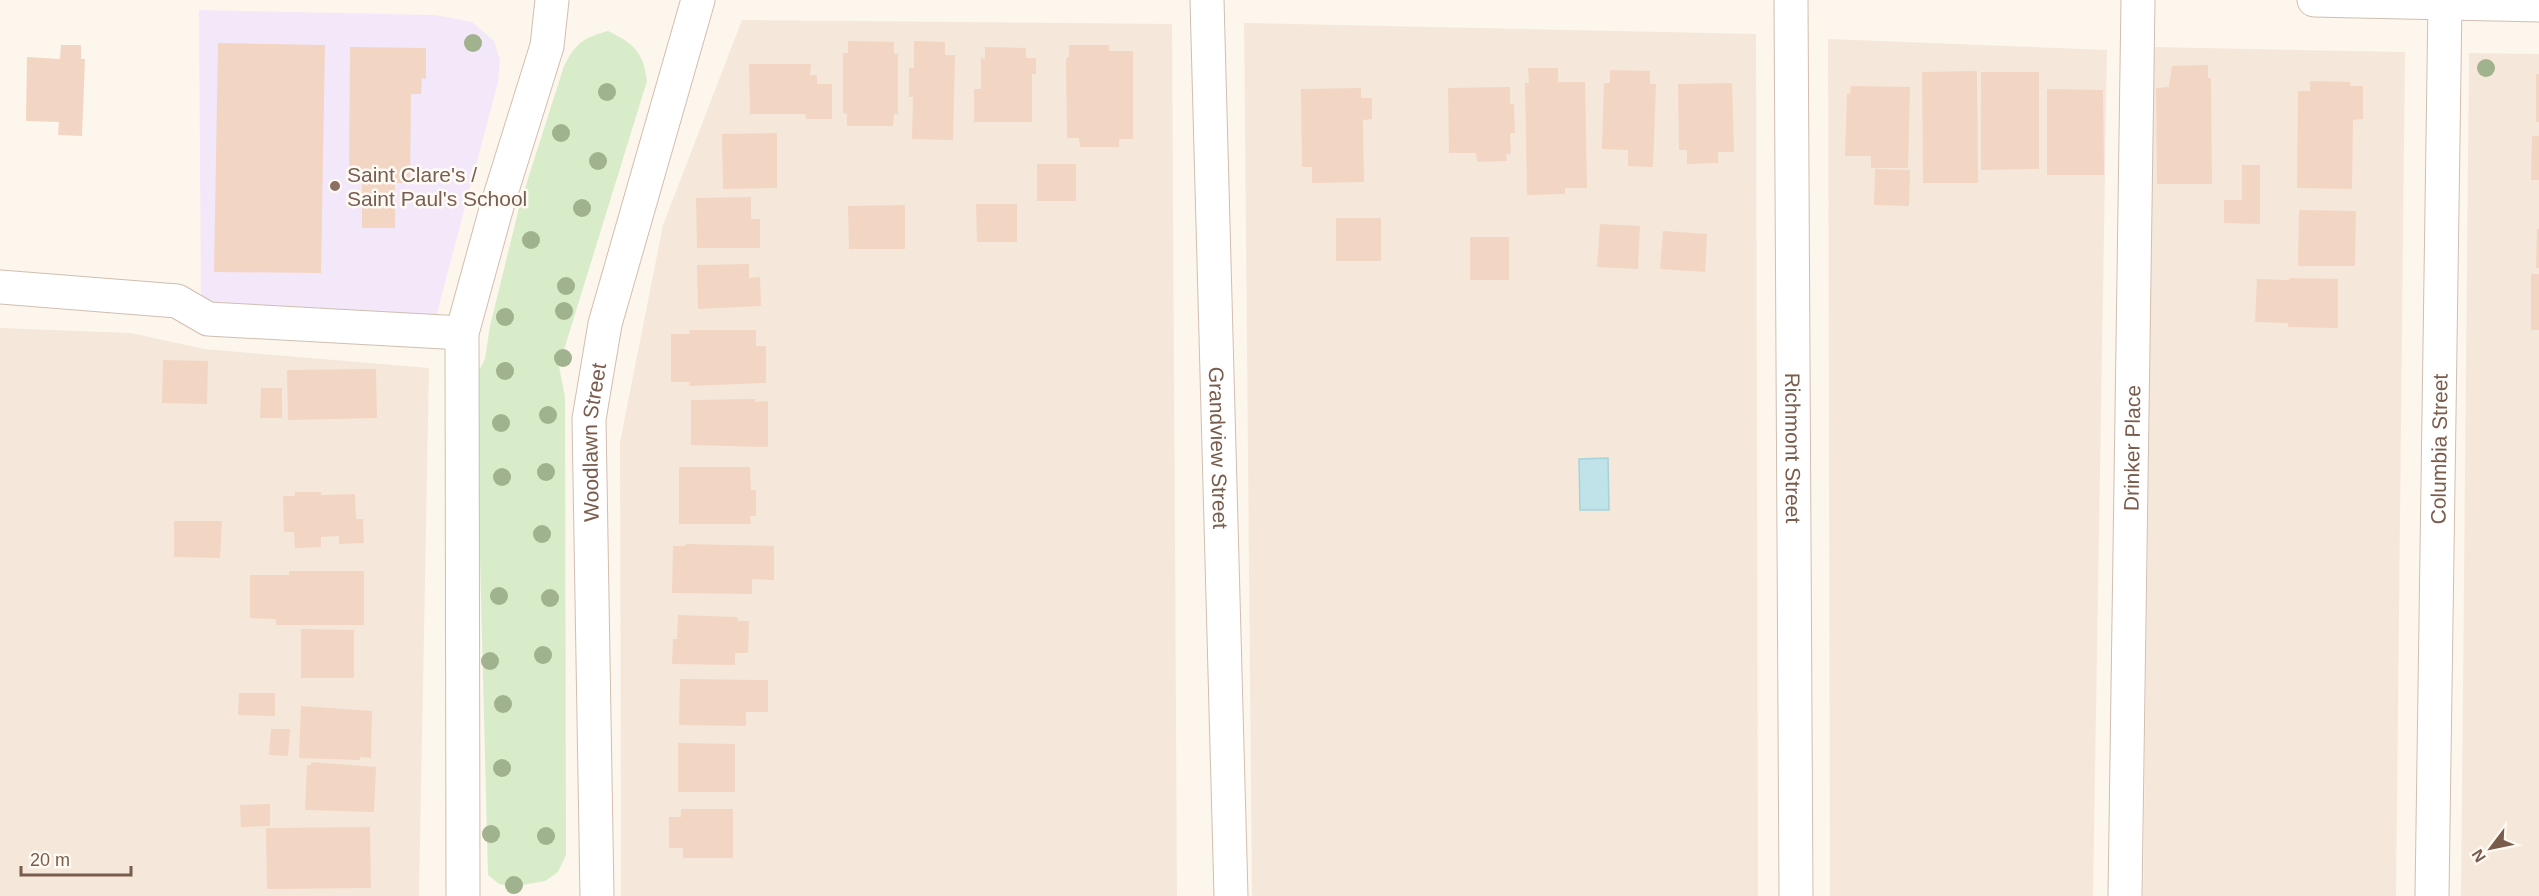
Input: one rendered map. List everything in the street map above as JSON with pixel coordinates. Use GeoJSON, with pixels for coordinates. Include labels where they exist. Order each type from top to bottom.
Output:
{"type":"FeatureCollection","features":[{"type":"Feature","properties":{"kind":"street"},"geometry":{"type":"LineString","coordinates":[[463,896],[462,333],[497,206],[547,46],[552,0]]}},
{"type":"Feature","properties":{"kind":"street","name":"Woodlawn Street"},"geometry":{"type":"LineString","coordinates":[[597,896],[589,419],[606,324],[698,0]]}},
{"type":"Feature","properties":{"kind":"street","name":"Grandview Street"},"geometry":{"type":"LineString","coordinates":[[1207,0],[1231,896]]}},
{"type":"Feature","properties":{"kind":"street","name":"Richmont Street"},"geometry":{"type":"LineString","coordinates":[[1791,0],[1796,896]]}},
{"type":"Feature","properties":{"kind":"street","name":"Drinker Place"},"geometry":{"type":"LineString","coordinates":[[2125,896],[2138,0]]}},
{"type":"Feature","properties":{"kind":"street"},"geometry":{"type":"LineString","coordinates":[[2314,0],[2539,5]]}},
{"type":"Feature","properties":{"kind":"street","name":"Columbia Street"},"geometry":{"type":"LineString","coordinates":[[2432,896],[2445,2]]}},
{"type":"Feature","properties":{"kind":"street"},"geometry":{"type":"LineString","coordinates":[[0,287],[177,301],[208,320],[462,333]]}},
{"type":"Feature","properties":{"kind":"shaded area","name":"Saint Clare's / Saint Paul's School"},"geometry":{"type":"Polygon","coordinates":[[[199,10],[436,15],[472,22],[494,41],[500,60],[498,82],[436,317],[201,306],[199,10]]]}},
{"type":"Feature","properties":{"kind":"shaded area"},"geometry":{"type":"Polygon","coordinates":[[[742,20],[1172,24],[1177,896],[621,896],[620,442],[663,225],[742,20]]]}},
{"type":"Feature","properties":{"kind":"shaded area"},"geometry":{"type":"Polygon","coordinates":[[[1244,23],[1756,34],[1758,896],[1252,896],[1244,23]]]}},
{"type":"Feature","properties":{"kind":"shaded area"},"geometry":{"type":"Polygon","coordinates":[[[1828,39],[2107,50],[2093,896],[1830,896],[1828,39]]]}},
{"type":"Feature","properties":{"kind":"shaded area"},"geometry":{"type":"Polygon","coordinates":[[[2154,47],[2405,52],[2396,896],[2143,896],[2154,47]]]}},
{"type":"Feature","properties":{"kind":"shaded area"},"geometry":{"type":"Polygon","coordinates":[[[2469,53],[2539,54],[2539,896],[2461,896],[2469,53]]]}},
{"type":"Feature","properties":{"kind":"shaded area"},"geometry":{"type":"Polygon","coordinates":[[[0,328],[131,333],[204,349],[429,368],[419,896],[0,896],[0,328]]]}},
{"type":"Feature","properties":{"kind":"green space"},"geometry":{"type":"Polygon","coordinates":[[[608,31],[631,45],[640,55],[647,81],[559,366],[565,397],[566,855],[558,872],[545,881],[511,887],[499,884],[488,875],[479,519],[478,372],[485,359],[490,326],[520,204],[564,66],[581,42],[608,31]]]}},
{"type":"Feature","properties":{"kind":"water"},"geometry":{"type":"Polygon","coordinates":[[[1608,458],[1609,510],[1580,510],[1579,459],[1608,458]]]}},
{"type":"Feature","properties":{"kind":"building"},"geometry":{"type":"Polygon","coordinates":[[[848,41],[894,42],[894,54],[898,54],[898,114],[894,114],[893,126],[847,126],[847,114],[843,113],[843,53],[848,53],[848,41]]]}},
{"type":"Feature","properties":{"kind":"building"},"geometry":{"type":"Polygon","coordinates":[[[914,41],[945,42],[945,55],[955,55],[953,140],[912,139],[913,97],[909,97],[909,68],[914,68],[914,41]]]}},
{"type":"Feature","properties":{"kind":"building"},"geometry":{"type":"Polygon","coordinates":[[[218,43],[325,45],[321,273],[214,272],[218,43]]]}},
{"type":"Feature","properties":{"kind":"building"},"geometry":{"type":"Polygon","coordinates":[[[61,45],[81,45],[81,59],[85,59],[82,136],[58,135],[59,122],[26,121],[27,57],[60,59],[61,45]]]}},
{"type":"Feature","properties":{"kind":"building"},"geometry":{"type":"Polygon","coordinates":[[[1069,45],[1109,45],[1109,51],[1133,51],[1133,139],[1119,139],[1119,147],[1080,147],[1079,138],[1067,138],[1066,58],[1069,57],[1069,45]]]}},
{"type":"Feature","properties":{"kind":"building"},"geometry":{"type":"Polygon","coordinates":[[[350,47],[426,48],[426,79],[422,78],[421,94],[411,94],[410,183],[395,183],[395,228],[362,228],[362,181],[349,181],[350,47]]]}},
{"type":"Feature","properties":{"kind":"building"},"geometry":{"type":"Polygon","coordinates":[[[985,47],[1026,48],[1026,58],[1036,58],[1036,74],[1032,74],[1032,122],[974,122],[974,89],[981,89],[981,58],[985,59],[985,47]]]}},
{"type":"Feature","properties":{"kind":"building"},"geometry":{"type":"Polygon","coordinates":[[[749,64],[811,64],[810,75],[817,75],[817,84],[832,84],[832,119],[806,119],[805,114],[750,114],[749,64]]]}},
{"type":"Feature","properties":{"kind":"building"},"geometry":{"type":"Polygon","coordinates":[[[2208,65],[2208,78],[2211,78],[2212,184],[2157,184],[2156,88],[2169,87],[2172,66],[2208,65]]]}},
{"type":"Feature","properties":{"kind":"building"},"geometry":{"type":"Polygon","coordinates":[[[1528,68],[1558,68],[1558,82],[1585,82],[1587,188],[1565,188],[1565,194],[1527,195],[1525,83],[1529,83],[1528,68]]]}},
{"type":"Feature","properties":{"kind":"building"},"geometry":{"type":"Polygon","coordinates":[[[1610,70],[1650,71],[1650,84],[1656,84],[1653,167],[1628,166],[1628,150],[1602,149],[1604,83],[1610,83],[1610,70]]]}},
{"type":"Feature","properties":{"kind":"building"},"geometry":{"type":"Polygon","coordinates":[[[1977,71],[1978,183],[1923,183],[1922,72],[1977,71]]]}},
{"type":"Feature","properties":{"kind":"building"},"geometry":{"type":"Polygon","coordinates":[[[1981,72],[2039,72],[2039,169],[1981,170],[1981,72]]]}},
{"type":"Feature","properties":{"kind":"building"},"geometry":{"type":"Polygon","coordinates":[[[2536,74],[2539,74],[2539,122],[2536,122],[2536,74]]]}},
{"type":"Feature","properties":{"kind":"building"},"geometry":{"type":"Polygon","coordinates":[[[2310,81],[2350,82],[2350,86],[2363,86],[2363,119],[2353,120],[2352,189],[2297,188],[2298,91],[2310,91],[2310,81]]]}},
{"type":"Feature","properties":{"kind":"building"},"geometry":{"type":"Polygon","coordinates":[[[1732,83],[1734,152],[1718,152],[1718,163],[1687,164],[1687,150],[1679,150],[1678,84],[1732,83]]]}},
{"type":"Feature","properties":{"kind":"building"},"geometry":{"type":"Polygon","coordinates":[[[1851,86],[1910,87],[1908,168],[1871,168],[1871,156],[1845,156],[1847,94],[1850,94],[1851,86]]]}},
{"type":"Feature","properties":{"kind":"building"},"geometry":{"type":"Polygon","coordinates":[[[1510,87],[1510,104],[1514,104],[1515,133],[1510,133],[1511,154],[1506,154],[1507,161],[1477,162],[1476,153],[1449,153],[1448,88],[1510,87]]]}},
{"type":"Feature","properties":{"kind":"building"},"geometry":{"type":"Polygon","coordinates":[[[1361,88],[1361,98],[1372,98],[1372,119],[1363,120],[1364,182],[1312,183],[1312,167],[1302,167],[1301,89],[1361,88]]]}},
{"type":"Feature","properties":{"kind":"building"},"geometry":{"type":"Polygon","coordinates":[[[2047,89],[2103,90],[2104,175],[2047,175],[2047,89]]]}},
{"type":"Feature","properties":{"kind":"building"},"geometry":{"type":"Polygon","coordinates":[[[777,133],[777,188],[723,189],[722,134],[777,133]]]}},
{"type":"Feature","properties":{"kind":"building"},"geometry":{"type":"Polygon","coordinates":[[[2532,136],[2539,136],[2539,180],[2531,180],[2532,136]]]}},
{"type":"Feature","properties":{"kind":"building"},"geometry":{"type":"Polygon","coordinates":[[[1037,164],[1076,164],[1076,201],[1037,201],[1037,164]]]}},
{"type":"Feature","properties":{"kind":"building"},"geometry":{"type":"Polygon","coordinates":[[[2242,165],[2260,165],[2260,224],[2224,223],[2224,200],[2242,200],[2242,165]]]}},
{"type":"Feature","properties":{"kind":"building"},"geometry":{"type":"Polygon","coordinates":[[[1875,169],[1910,170],[1909,206],[1874,205],[1875,169]]]}},
{"type":"Feature","properties":{"kind":"building"},"geometry":{"type":"Polygon","coordinates":[[[751,197],[751,219],[760,219],[760,248],[697,248],[696,198],[751,197]]]}},
{"type":"Feature","properties":{"kind":"building"},"geometry":{"type":"Polygon","coordinates":[[[976,204],[1017,204],[1017,242],[977,242],[976,204]]]}},
{"type":"Feature","properties":{"kind":"building"},"geometry":{"type":"Polygon","coordinates":[[[905,205],[905,249],[849,249],[848,206],[905,205]]]}},
{"type":"Feature","properties":{"kind":"building"},"geometry":{"type":"Polygon","coordinates":[[[2299,210],[2356,211],[2355,266],[2298,266],[2299,210]]]}},
{"type":"Feature","properties":{"kind":"building"},"geometry":{"type":"Polygon","coordinates":[[[1336,218],[1381,218],[1381,261],[1336,261],[1336,218]]]}},
{"type":"Feature","properties":{"kind":"building"},"geometry":{"type":"Polygon","coordinates":[[[1600,224],[1640,226],[1638,269],[1597,267],[1600,224]]]}},
{"type":"Feature","properties":{"kind":"building"},"geometry":{"type":"Polygon","coordinates":[[[2537,229],[2539,229],[2539,268],[2536,268],[2537,229]]]}},
{"type":"Feature","properties":{"kind":"building"},"geometry":{"type":"Polygon","coordinates":[[[1663,231],[1707,234],[1705,272],[1660,269],[1663,231]]]}},
{"type":"Feature","properties":{"kind":"building"},"geometry":{"type":"Polygon","coordinates":[[[1470,237],[1509,237],[1509,280],[1470,280],[1470,237]]]}},
{"type":"Feature","properties":{"kind":"building"},"geometry":{"type":"Polygon","coordinates":[[[749,264],[749,278],[760,277],[761,306],[698,309],[697,265],[749,264]]]}},
{"type":"Feature","properties":{"kind":"building"},"geometry":{"type":"Polygon","coordinates":[[[2531,274],[2539,274],[2539,330],[2531,330],[2531,274]]]}},
{"type":"Feature","properties":{"kind":"building"},"geometry":{"type":"Polygon","coordinates":[[[2290,278],[2338,279],[2338,328],[2288,327],[2288,323],[2255,322],[2257,279],[2289,280],[2290,278]]]}},
{"type":"Feature","properties":{"kind":"building"},"geometry":{"type":"Polygon","coordinates":[[[689,330],[756,330],[756,346],[766,346],[766,383],[689,386],[690,382],[671,382],[671,334],[690,334],[689,330]]]}},
{"type":"Feature","properties":{"kind":"building"},"geometry":{"type":"Polygon","coordinates":[[[163,360],[208,361],[207,404],[162,403],[163,360]]]}},
{"type":"Feature","properties":{"kind":"building"},"geometry":{"type":"Polygon","coordinates":[[[376,369],[377,418],[288,420],[287,370],[376,369]]]}},
{"type":"Feature","properties":{"kind":"building"},"geometry":{"type":"Polygon","coordinates":[[[261,388],[282,388],[282,418],[260,418],[261,388]]]}},
{"type":"Feature","properties":{"kind":"building"},"geometry":{"type":"Polygon","coordinates":[[[755,399],[755,402],[768,401],[768,447],[691,445],[691,400],[755,399]]]}},
{"type":"Feature","properties":{"kind":"building"},"geometry":{"type":"Polygon","coordinates":[[[679,467],[750,467],[751,490],[756,490],[756,516],[750,516],[751,524],[679,524],[679,467]]]}},
{"type":"Feature","properties":{"kind":"building"},"geometry":{"type":"Polygon","coordinates":[[[295,492],[321,492],[321,495],[355,494],[356,519],[363,519],[364,543],[339,544],[339,536],[321,537],[321,547],[295,548],[294,532],[284,532],[283,496],[295,496],[295,492]]]}},
{"type":"Feature","properties":{"kind":"building"},"geometry":{"type":"Polygon","coordinates":[[[174,521],[222,521],[220,558],[174,557],[174,521]]]}},
{"type":"Feature","properties":{"kind":"building"},"geometry":{"type":"Polygon","coordinates":[[[686,544],[774,546],[774,580],[752,579],[752,594],[672,593],[673,546],[685,546],[686,544]]]}},
{"type":"Feature","properties":{"kind":"building"},"geometry":{"type":"Polygon","coordinates":[[[289,571],[364,571],[364,625],[276,625],[276,619],[250,618],[250,575],[289,575],[289,571]]]}},
{"type":"Feature","properties":{"kind":"building"},"geometry":{"type":"Polygon","coordinates":[[[678,615],[737,617],[738,621],[749,621],[748,653],[735,653],[735,665],[672,664],[673,639],[677,639],[678,615]]]}},
{"type":"Feature","properties":{"kind":"building"},"geometry":{"type":"Polygon","coordinates":[[[301,629],[354,630],[354,678],[301,678],[301,629]]]}},
{"type":"Feature","properties":{"kind":"building"},"geometry":{"type":"Polygon","coordinates":[[[680,679],[768,680],[768,712],[746,712],[746,726],[679,725],[680,679]]]}},
{"type":"Feature","properties":{"kind":"building"},"geometry":{"type":"Polygon","coordinates":[[[239,693],[275,693],[275,716],[238,715],[239,693]]]}},
{"type":"Feature","properties":{"kind":"building"},"geometry":{"type":"Polygon","coordinates":[[[301,706],[372,711],[371,758],[360,757],[360,760],[299,758],[301,706]]]}},
{"type":"Feature","properties":{"kind":"building"},"geometry":{"type":"Polygon","coordinates":[[[271,729],[290,729],[288,756],[269,755],[271,729]]]}},
{"type":"Feature","properties":{"kind":"building"},"geometry":{"type":"Polygon","coordinates":[[[678,743],[735,744],[735,792],[678,792],[678,743]]]}},
{"type":"Feature","properties":{"kind":"building"},"geometry":{"type":"Polygon","coordinates":[[[311,762],[376,767],[374,812],[305,810],[307,765],[311,765],[311,762]]]}},
{"type":"Feature","properties":{"kind":"building"},"geometry":{"type":"Polygon","coordinates":[[[270,804],[270,826],[241,827],[240,805],[270,804]]]}},
{"type":"Feature","properties":{"kind":"building"},"geometry":{"type":"Polygon","coordinates":[[[681,809],[733,809],[733,858],[683,858],[683,848],[669,848],[669,817],[681,817],[681,809]]]}},
{"type":"Feature","properties":{"kind":"building"},"geometry":{"type":"Polygon","coordinates":[[[370,827],[371,888],[267,889],[266,828],[370,827]]]}},
{"type":"Feature","properties":{"kind":"place","name":"Saint Clare's / Saint Paul's School"},"geometry":{"type":"Point","coordinates":[335,186]}}]}
